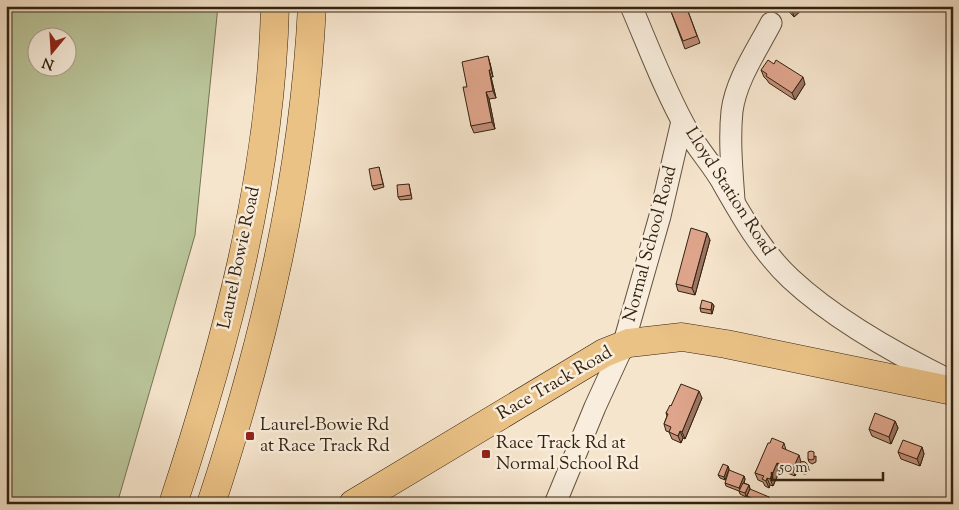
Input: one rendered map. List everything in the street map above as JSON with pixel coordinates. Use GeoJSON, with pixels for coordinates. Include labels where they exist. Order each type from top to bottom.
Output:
{"type":"FeatureCollection","features":[{"type":"Feature","properties":{"kind":"main road","name":"Laurel Bowie Road"},"geometry":{"type":"LineString","coordinates":[[173,504],[214,374],[240,268],[254,197],[266,119],[274,46],[275,6]]}},
{"type":"Feature","properties":{"kind":"main road","name":"Laurel Bowie Road"},"geometry":{"type":"LineString","coordinates":[[211,504],[251,368],[288,216],[299,152],[310,53],[312,6]]}},
{"type":"Feature","properties":{"kind":"main road","name":"Race Track Road"},"geometry":{"type":"LineString","coordinates":[[353,504],[604,353],[629,344],[682,337],[726,344],[953,391]]}},
{"type":"Feature","properties":{"kind":"street","name":"Lloyd Station Road"},"geometry":{"type":"LineString","coordinates":[[631,6],[684,125],[700,152],[720,178],[757,239],[777,264],[790,278],[840,318],[921,367],[953,382]]}},
{"type":"Feature","properties":{"kind":"street"},"geometry":{"type":"LineString","coordinates":[[734,203],[731,139],[732,110],[742,79],[771,23]]}},
{"type":"Feature","properties":{"kind":"street","name":"Normal School Road"},"geometry":{"type":"LineString","coordinates":[[555,504],[595,407],[623,346],[684,125]]}},
{"type":"Feature","properties":{"kind":"green space"},"geometry":{"type":"Polygon","coordinates":[[[6,6],[218,6],[195,235],[117,504],[6,504],[6,6]]]}},
{"type":"Feature","properties":{"kind":"building"},"geometry":{"type":"Polygon","coordinates":[[[686,6],[697,36],[683,41],[670,9],[686,6]]]}},
{"type":"Feature","properties":{"kind":"building"},"geometry":{"type":"Polygon","coordinates":[[[788,6],[796,6],[792,10],[788,6]]]}},
{"type":"Feature","properties":{"kind":"building"},"geometry":{"type":"Polygon","coordinates":[[[488,56],[493,91],[486,92],[492,122],[471,126],[463,87],[467,87],[462,62],[488,56]]]}},
{"type":"Feature","properties":{"kind":"building"},"geometry":{"type":"Polygon","coordinates":[[[768,60],[774,64],[776,60],[803,77],[792,93],[766,76],[767,74],[761,70],[768,60]]]}},
{"type":"Feature","properties":{"kind":"building"},"geometry":{"type":"Polygon","coordinates":[[[379,167],[383,184],[372,186],[369,169],[379,167]]]}},
{"type":"Feature","properties":{"kind":"building"},"geometry":{"type":"Polygon","coordinates":[[[409,184],[411,195],[398,197],[397,185],[409,184]]]}},
{"type":"Feature","properties":{"kind":"building"},"geometry":{"type":"Polygon","coordinates":[[[691,228],[707,233],[692,288],[676,284],[691,228]]]}},
{"type":"Feature","properties":{"kind":"building"},"geometry":{"type":"Polygon","coordinates":[[[702,300],[712,303],[711,310],[700,308],[702,300]]]}},
{"type":"Feature","properties":{"kind":"building"},"geometry":{"type":"Polygon","coordinates":[[[681,384],[699,391],[682,432],[680,431],[678,436],[669,432],[671,427],[664,424],[668,414],[666,413],[681,384]]]}},
{"type":"Feature","properties":{"kind":"building"},"geometry":{"type":"Polygon","coordinates":[[[875,413],[895,421],[889,437],[869,429],[875,413]]]}},
{"type":"Feature","properties":{"kind":"building"},"geometry":{"type":"Polygon","coordinates":[[[772,438],[784,443],[782,448],[799,455],[793,469],[777,463],[770,479],[767,478],[766,481],[762,479],[764,476],[755,473],[772,438]]]}},
{"type":"Feature","properties":{"kind":"building"},"geometry":{"type":"Polygon","coordinates":[[[903,440],[922,447],[917,459],[898,452],[903,440]]]}},
{"type":"Feature","properties":{"kind":"building"},"geometry":{"type":"Polygon","coordinates":[[[808,452],[814,452],[814,459],[811,460],[808,459],[808,452]]]}},
{"type":"Feature","properties":{"kind":"building"},"geometry":{"type":"Polygon","coordinates":[[[803,462],[807,466],[803,470],[799,466],[803,462]]]}},
{"type":"Feature","properties":{"kind":"building"},"geometry":{"type":"Polygon","coordinates":[[[723,464],[728,466],[724,477],[718,475],[723,464]]]}},
{"type":"Feature","properties":{"kind":"building"},"geometry":{"type":"Polygon","coordinates":[[[729,470],[744,476],[739,488],[725,483],[729,470]]]}},
{"type":"Feature","properties":{"kind":"building"},"geometry":{"type":"Polygon","coordinates":[[[743,483],[749,485],[745,493],[739,491],[743,483]]]}},
{"type":"Feature","properties":{"kind":"building"},"geometry":{"type":"Polygon","coordinates":[[[750,489],[769,497],[766,504],[747,496],[750,489]]]}},
{"type":"Feature","properties":{"kind":"place","name":"Laurel-Bowie Rd at Race Track Rd"},"geometry":{"type":"Point","coordinates":[250,436]}},
{"type":"Feature","properties":{"kind":"place","name":"Race Track Rd at Normal School Rd"},"geometry":{"type":"Point","coordinates":[486,454]}}]}
